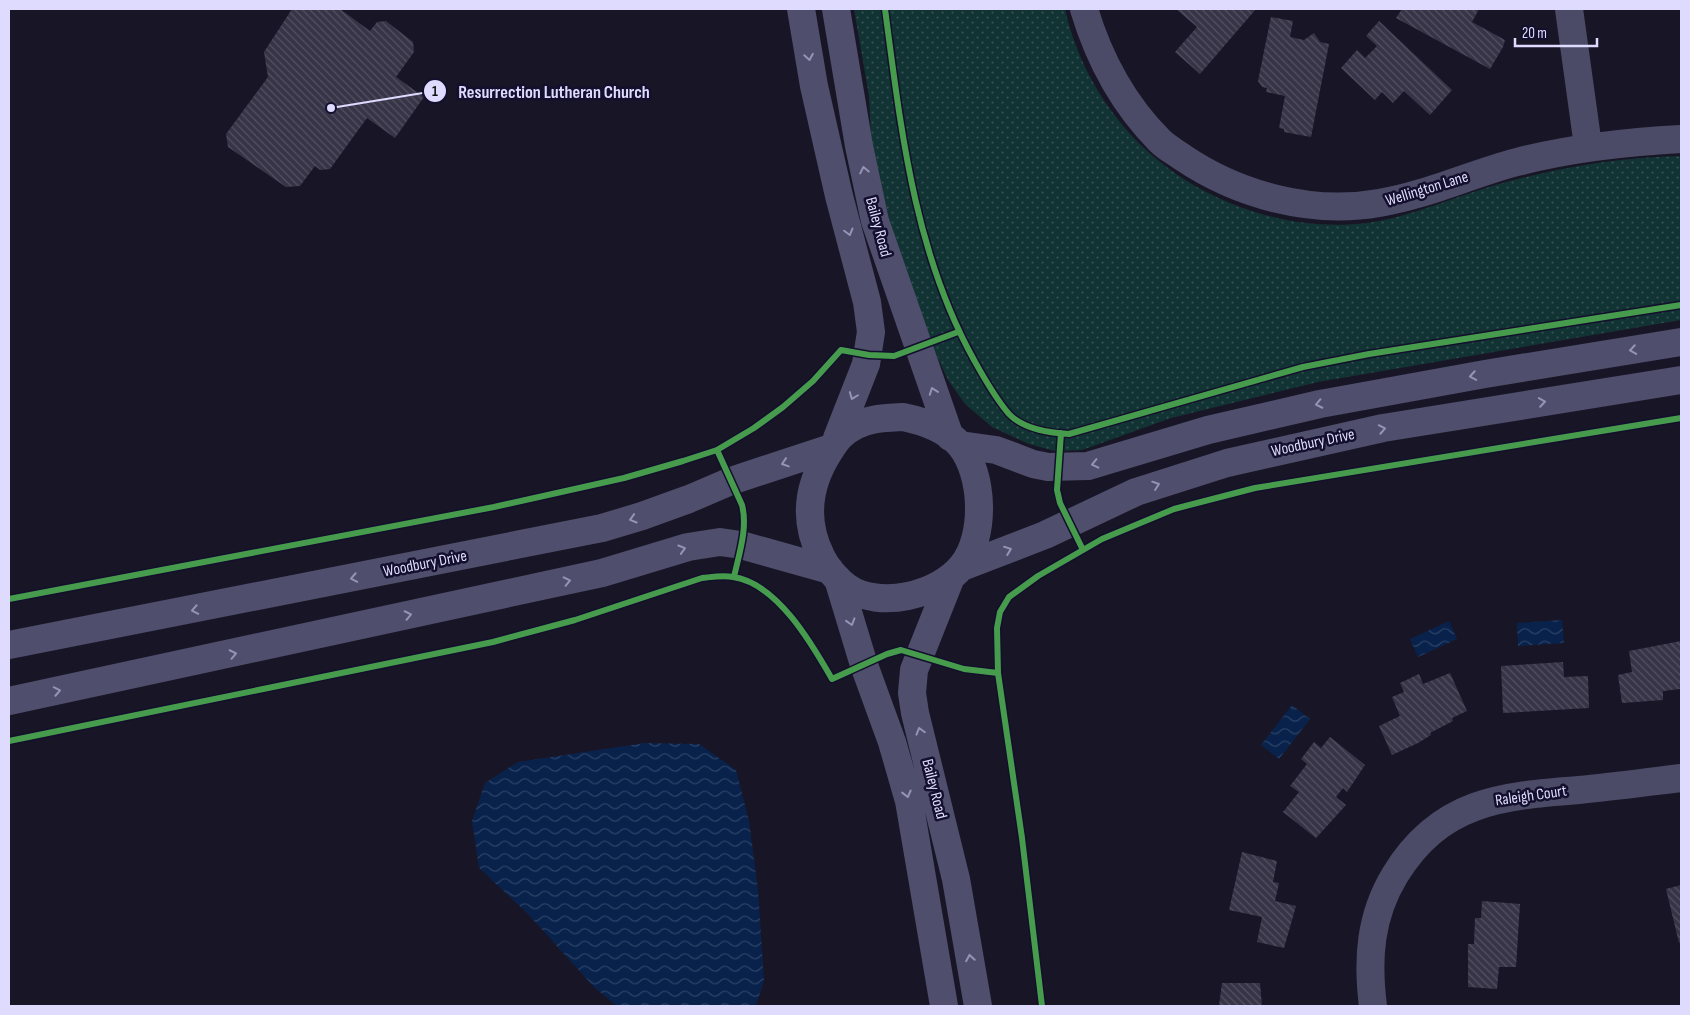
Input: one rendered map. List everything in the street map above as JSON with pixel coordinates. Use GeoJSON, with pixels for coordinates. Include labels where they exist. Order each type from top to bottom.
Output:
{"type":"FeatureCollection","features":[{"type":"Feature","properties":{"kind":"main road","name":"Bailey Road"},"geometry":{"type":"LineString","coordinates":[[801,9],[814,86],[839,196],[867,302],[871,332],[866,364],[834,443]]}},
{"type":"Feature","properties":{"kind":"main road","name":"Bailey Road"},"geometry":{"type":"LineString","coordinates":[[836,9],[859,146],[875,221],[955,441]]}},
{"type":"Feature","properties":{"kind":"main road"},"geometry":{"type":"LineString","coordinates":[[955,441],[968,461],[975,479],[979,505],[977,535],[971,553],[956,572],[923,592],[880,598],[863,595],[848,588],[834,574],[818,550],[809,512],[812,485],[818,469],[834,443],[854,426],[888,418],[903,418],[930,424],[955,441],[996,450],[1041,466],[1057,468],[1088,466],[1208,430],[1312,406],[1446,380],[1681,342]]}},
{"type":"Feature","properties":{"kind":"main road","name":"Woodbury Drive"},"geometry":{"type":"LineString","coordinates":[[956,572],[1045,535],[1136,492],[1227,464],[1383,428],[1681,380]]}},
{"type":"Feature","properties":{"kind":"main road","name":"Woodbury Drive"},"geometry":{"type":"LineString","coordinates":[[9,645],[602,528],[689,500],[731,481],[834,443]]}},
{"type":"Feature","properties":{"kind":"main road"},"geometry":{"type":"LineString","coordinates":[[9,701],[602,574],[698,544],[720,542],[741,545],[834,574]]}},
{"type":"Feature","properties":{"kind":"main road","name":"Bailey Road"},"geometry":{"type":"LineString","coordinates":[[956,572],[914,670],[912,693],[914,713],[956,879],[978,1006]]}},
{"type":"Feature","properties":{"kind":"main road","name":"Bailey Road"},"geometry":{"type":"LineString","coordinates":[[834,574],[898,760],[909,801],[944,1006]]}},
{"type":"Feature","properties":{"kind":"street","name":"Wellington Lane"},"geometry":{"type":"LineString","coordinates":[[1084,9],[1092,39],[1109,74],[1132,110],[1161,143],[1200,169],[1244,190],[1290,202],[1334,206],[1378,203],[1421,193],[1517,162],[1588,146],[1681,139]]}},
{"type":"Feature","properties":{"kind":"street"},"geometry":{"type":"LineString","coordinates":[[1569,9],[1588,146]]}},
{"type":"Feature","properties":{"kind":"street","name":"Raleigh Court"},"geometry":{"type":"LineString","coordinates":[[1373,1006],[1370,952],[1373,927],[1384,894],[1404,861],[1422,839],[1445,820],[1497,799],[1530,793],[1681,778]]}},
{"type":"Feature","properties":{"kind":"green space"},"geometry":{"type":"Polygon","coordinates":[[[854,9],[1065,9],[1079,52],[1099,93],[1126,130],[1142,146],[1184,179],[1212,195],[1272,217],[1303,223],[1335,225],[1366,223],[1397,217],[1492,186],[1549,172],[1614,161],[1681,156],[1681,320],[1318,382],[1171,418],[1082,450],[1055,451],[1029,444],[992,427],[965,404],[948,380],[927,335],[898,260],[871,138],[869,96],[854,9]]]}},
{"type":"Feature","properties":{"kind":"water"},"geometry":{"type":"Polygon","coordinates":[[[1562,620],[1564,643],[1518,646],[1517,623],[1562,620]]]}},
{"type":"Feature","properties":{"kind":"water"},"geometry":{"type":"Polygon","coordinates":[[[1449,621],[1457,639],[1418,657],[1410,639],[1449,621]]]}},
{"type":"Feature","properties":{"kind":"water"},"geometry":{"type":"Polygon","coordinates":[[[1292,705],[1310,719],[1279,759],[1261,745],[1292,705]]]}},
{"type":"Feature","properties":{"kind":"water"},"geometry":{"type":"Polygon","coordinates":[[[645,743],[699,744],[736,770],[749,821],[758,890],[764,981],[756,1005],[617,1006],[594,987],[527,913],[479,868],[472,821],[485,783],[518,762],[645,743]]]}},
{"type":"Feature","properties":{"kind":"building"},"geometry":{"type":"Polygon","coordinates":[[[292,9],[340,9],[370,31],[377,22],[386,21],[413,42],[414,52],[396,77],[424,97],[395,138],[367,118],[330,169],[320,170],[315,166],[300,186],[286,187],[228,147],[226,134],[268,77],[264,52],[292,9]]]}},
{"type":"Feature","properties":{"kind":"building"},"geometry":{"type":"Polygon","coordinates":[[[1176,9],[1256,9],[1200,74],[1175,52],[1197,27],[1176,9]]]}},
{"type":"Feature","properties":{"kind":"building"},"geometry":{"type":"Polygon","coordinates":[[[1402,9],[1479,9],[1472,22],[1505,40],[1503,47],[1490,69],[1396,18],[1402,9]]]}},
{"type":"Feature","properties":{"kind":"building"},"geometry":{"type":"Polygon","coordinates":[[[1271,17],[1293,21],[1290,37],[1304,40],[1314,33],[1320,42],[1329,44],[1311,137],[1284,132],[1284,129],[1279,128],[1285,96],[1266,92],[1267,88],[1262,87],[1258,81],[1271,17]]]}},
{"type":"Feature","properties":{"kind":"building"},"geometry":{"type":"Polygon","coordinates":[[[1379,21],[1452,90],[1430,115],[1404,91],[1393,103],[1382,92],[1375,100],[1341,68],[1357,50],[1365,58],[1377,46],[1366,36],[1379,21]]]}},
{"type":"Feature","properties":{"kind":"building"},"geometry":{"type":"Polygon","coordinates":[[[1681,641],[1680,689],[1663,691],[1663,700],[1622,703],[1618,675],[1632,672],[1629,651],[1681,641]]]}},
{"type":"Feature","properties":{"kind":"building"},"geometry":{"type":"Polygon","coordinates":[[[1563,662],[1564,677],[1588,676],[1589,708],[1503,713],[1501,666],[1563,662]]]}},
{"type":"Feature","properties":{"kind":"building"},"geometry":{"type":"Polygon","coordinates":[[[1450,673],[1467,711],[1452,718],[1453,721],[1430,733],[1431,735],[1418,743],[1392,755],[1379,726],[1400,716],[1392,697],[1404,692],[1400,683],[1419,674],[1423,684],[1450,673]]]}},
{"type":"Feature","properties":{"kind":"building"},"geometry":{"type":"Polygon","coordinates":[[[1330,737],[1365,765],[1347,792],[1343,788],[1336,797],[1346,805],[1316,838],[1283,812],[1299,792],[1290,786],[1307,764],[1301,759],[1314,742],[1321,748],[1330,737]]]}},
{"type":"Feature","properties":{"kind":"building"},"geometry":{"type":"Polygon","coordinates":[[[1242,852],[1277,861],[1273,882],[1279,883],[1275,901],[1296,906],[1284,948],[1257,942],[1262,917],[1229,910],[1242,852]]]}},
{"type":"Feature","properties":{"kind":"building"},"geometry":{"type":"Polygon","coordinates":[[[1681,885],[1681,942],[1679,943],[1666,889],[1681,885]]]}},
{"type":"Feature","properties":{"kind":"building"},"geometry":{"type":"Polygon","coordinates":[[[1482,901],[1520,904],[1516,967],[1499,967],[1497,989],[1468,987],[1468,944],[1474,944],[1475,918],[1481,918],[1482,901]]]}},
{"type":"Feature","properties":{"kind":"building"},"geometry":{"type":"Polygon","coordinates":[[[1222,983],[1260,983],[1262,1006],[1219,1006],[1222,983]]]}},
{"type":"Feature","properties":{"kind":"cycle path"},"geometry":{"type":"LineString","coordinates":[[885,9],[904,144],[913,189],[937,276],[954,319],[990,388],[1009,414],[1029,427],[1054,433],[1069,434],[1303,367],[1369,354],[1681,305]]}},
{"type":"Feature","properties":{"kind":"cycle path"},"geometry":{"type":"LineString","coordinates":[[9,599],[494,507],[624,478],[717,450],[754,428],[783,407],[813,381],[841,350],[869,355],[894,356],[958,332]]}},
{"type":"Feature","properties":{"kind":"cycle path"},"geometry":{"type":"LineString","coordinates":[[1042,1006],[1022,838],[998,673],[997,628],[1000,612],[1009,597],[1038,576],[1102,539],[1174,509],[1255,488],[1681,418]]}},
{"type":"Feature","properties":{"kind":"cycle path"},"geometry":{"type":"LineString","coordinates":[[1061,433],[1057,490],[1060,503],[1083,550]]}},
{"type":"Feature","properties":{"kind":"cycle path"},"geometry":{"type":"LineString","coordinates":[[717,450],[742,505],[744,514],[742,541],[734,577]]}},
{"type":"Feature","properties":{"kind":"cycle path"},"geometry":{"type":"LineString","coordinates":[[9,741],[493,642],[575,620],[702,578],[718,576],[733,577],[749,582],[764,591],[778,603],[792,617],[832,679],[887,654],[901,650],[964,669],[998,673]]}},
{"type":"Feature","properties":{"kind":"place","name":"Resurrection Lutheran Church"},"geometry":{"type":"Point","coordinates":[331,108]}}]}
